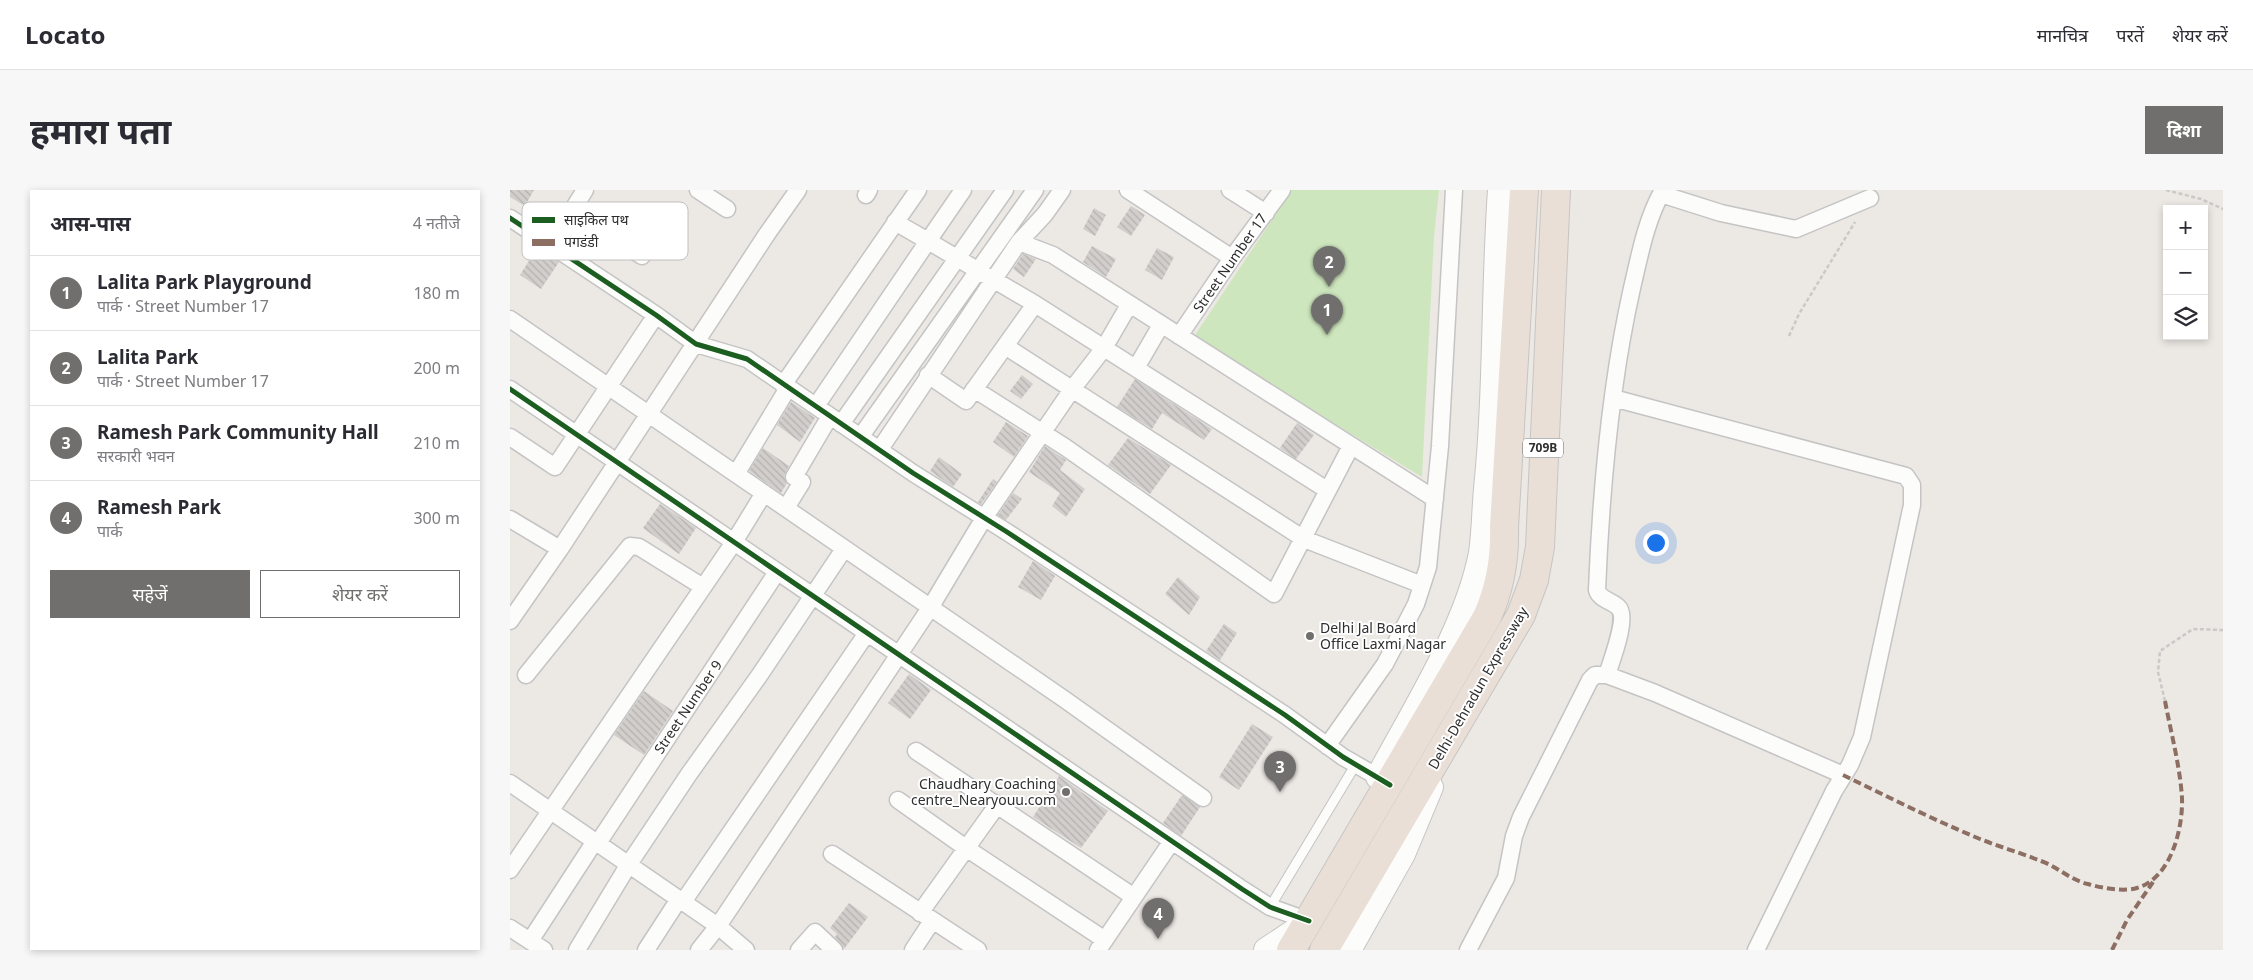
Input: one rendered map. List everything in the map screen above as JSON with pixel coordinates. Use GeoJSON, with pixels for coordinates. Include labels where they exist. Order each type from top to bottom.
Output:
{"type":"FeatureCollection","features":[{"type":"Feature","properties":{"kind":"highway","name":"Delhi-Dehradun Expressway"},"geometry":{"type":"LineString","coordinates":[[1291,950],[1309,921],[1384,781],[1486,617],[1498,586],[1504,556],[1504,518],[1524,190]]}},
{"type":"Feature","properties":{"kind":"highway","name":"Delhi-Dehradun Expressway"},"geometry":{"type":"LineString","coordinates":[[1324,950],[1521,615],[1532,589],[1538,564],[1556,190]]}},
{"type":"Feature","properties":{"kind":"street"},"geometry":{"type":"LineString","coordinates":[[576,202],[585,190]]}},
{"type":"Feature","properties":{"kind":"street"},"geometry":{"type":"LineString","coordinates":[[698,190],[726,209]]}},
{"type":"Feature","properties":{"kind":"street"},"geometry":{"type":"LineString","coordinates":[[512,612],[560,549],[767,234],[798,190]]}},
{"type":"Feature","properties":{"kind":"street"},"geometry":{"type":"LineString","coordinates":[[736,474],[786,386],[918,190]]}},
{"type":"Feature","properties":{"kind":"street"},"geometry":{"type":"LineString","coordinates":[[816,406],[963,190]]}},
{"type":"Feature","properties":{"kind":"street"},"geometry":{"type":"LineString","coordinates":[[786,508],[802,482],[794,477],[957,258],[1005,190]]}},
{"type":"Feature","properties":{"kind":"street"},"geometry":{"type":"LineString","coordinates":[[861,436],[1035,190]]}},
{"type":"Feature","properties":{"kind":"street"},"geometry":{"type":"LineString","coordinates":[[880,449],[1019,242],[1045,214],[1062,190]]}},
{"type":"Feature","properties":{"kind":"street"},"geometry":{"type":"LineString","coordinates":[[1128,190],[1232,258]]}},
{"type":"Feature","properties":{"kind":"street"},"geometry":{"type":"LineString","coordinates":[[1230,190],[1266,213]]}},
{"type":"Feature","properties":{"kind":"street","name":"Street Number 17"},"geometry":{"type":"LineString","coordinates":[[1179,336],[1232,258],[1282,190]]}},
{"type":"Feature","properties":{"kind":"street"},"geometry":{"type":"LineString","coordinates":[[1327,746],[1385,664],[1403,632],[1428,567],[1435,499],[1454,190]]}},
{"type":"Feature","properties":{"kind":"street"},"geometry":{"type":"LineString","coordinates":[[575,260],[656,314],[696,344],[747,359],[913,473],[984,518],[1327,746],[1384,781],[1466,606],[1481,553],[1493,425],[1497,236],[1500,190]]}},
{"type":"Feature","properties":{"kind":"street"},"geometry":{"type":"LineString","coordinates":[[1607,676],[1623,618],[1619,607],[1599,595],[1597,590],[1599,529],[1619,343],[1643,238],[1662,192],[1721,213],[1796,229],[1870,198]]}},
{"type":"Feature","properties":{"kind":"street"},"geometry":{"type":"LineString","coordinates":[[510,218],[522,226]]}},
{"type":"Feature","properties":{"kind":"street"},"geometry":{"type":"LineString","coordinates":[[895,222],[1035,304],[1327,490]]}},
{"type":"Feature","properties":{"kind":"street"},"geometry":{"type":"LineString","coordinates":[[1019,242],[1053,255],[1435,499]]}},
{"type":"Feature","properties":{"kind":"street"},"geometry":{"type":"LineString","coordinates":[[928,375],[966,400],[1035,304]]}},
{"type":"Feature","properties":{"kind":"street"},"geometry":{"type":"LineString","coordinates":[[699,950],[718,926],[930,608],[984,518],[1073,388],[1104,348],[1129,304]]}},
{"type":"Feature","properties":{"kind":"street"},"geometry":{"type":"LineString","coordinates":[[510,437],[555,467],[656,314]]}},
{"type":"Feature","properties":{"kind":"street"},"geometry":{"type":"LineString","coordinates":[[510,319],[1064,699],[1202,798]]}},
{"type":"Feature","properties":{"kind":"street"},"geometry":{"type":"LineString","coordinates":[[1136,368],[1161,325]]}},
{"type":"Feature","properties":{"kind":"street"},"geometry":{"type":"LineString","coordinates":[[1005,346],[1073,388],[1304,539],[1422,585]]}},
{"type":"Feature","properties":{"kind":"street"},"geometry":{"type":"LineString","coordinates":[[510,389],[1172,842],[1270,907],[1309,921]]}},
{"type":"Feature","properties":{"kind":"street"},"geometry":{"type":"LineString","coordinates":[[974,389],[1044,433],[1274,594],[1351,446]]}},
{"type":"Feature","properties":{"kind":"street"},"geometry":{"type":"LineString","coordinates":[[1613,398],[1906,476],[1910,480],[1912,505],[1862,737],[1850,765],[1843,775],[1756,950]]}},
{"type":"Feature","properties":{"kind":"street"},"geometry":{"type":"LineString","coordinates":[[510,870],[515,852],[551,810],[734,542],[764,493]]}},
{"type":"Feature","properties":{"kind":"street"},"geometry":{"type":"LineString","coordinates":[[510,519],[560,549]]}},
{"type":"Feature","properties":{"kind":"street"},"geometry":{"type":"LineString","coordinates":[[526,675],[630,546],[638,547],[703,587]]}},
{"type":"Feature","properties":{"kind":"street"},"geometry":{"type":"LineString","coordinates":[[577,950],[629,864],[689,774],[759,676],[844,548]]}},
{"type":"Feature","properties":{"kind":"street","name":"Street Number 9"},"geometry":{"type":"LineString","coordinates":[[525,943],[597,842],[778,572]]}},
{"type":"Feature","properties":{"kind":"street"},"geometry":{"type":"LineString","coordinates":[[646,950],[867,633]]}},
{"type":"Feature","properties":{"kind":"street"},"geometry":{"type":"LineString","coordinates":[[1468,950],[1506,878],[1514,836],[1520,817],[1590,680],[1595,675],[1607,676],[1655,693],[1843,775]]}},
{"type":"Feature","properties":{"kind":"street"},"geometry":{"type":"LineString","coordinates":[[1349,950],[1403,854],[1453,732]]}},
{"type":"Feature","properties":{"kind":"street"},"geometry":{"type":"LineString","coordinates":[[916,751],[998,804],[1134,897]]}},
{"type":"Feature","properties":{"kind":"street"},"geometry":{"type":"LineString","coordinates":[[510,782],[718,926],[746,950]]}},
{"type":"Feature","properties":{"kind":"street"},"geometry":{"type":"LineString","coordinates":[[898,800],[1102,945],[1172,842]]}},
{"type":"Feature","properties":{"kind":"street"},"geometry":{"type":"LineString","coordinates":[[913,950],[926,917],[966,848],[998,804]]}},
{"type":"Feature","properties":{"kind":"street"},"geometry":{"type":"LineString","coordinates":[[832,854],[978,950]]}},
{"type":"Feature","properties":{"kind":"street"},"geometry":{"type":"LineString","coordinates":[[1266,950],[1309,921]]}},
{"type":"Feature","properties":{"kind":"street"},"geometry":{"type":"LineString","coordinates":[[510,928],[525,943],[544,950]]}},
{"type":"Feature","properties":{"kind":"street"},"geometry":{"type":"LineString","coordinates":[[799,950],[815,932],[834,950]]}},
{"type":"Feature","properties":{"kind":"lane"},"geometry":{"type":"LineString","coordinates":[[1270,907],[1356,764]]}},
{"type":"Feature","properties":{"kind":"path"},"geometry":{"type":"LineString","coordinates":[[2166,190],[2201,199],[2223,209]]}},
{"type":"Feature","properties":{"kind":"path"},"geometry":{"type":"LineString","coordinates":[[1789,336],[1799,314],[1870,198]]}},
{"type":"Feature","properties":{"kind":"path"},"geometry":{"type":"LineString","coordinates":[[2165,701],[2158,672],[2160,651],[2193,629],[2223,630]]}},
{"type":"Feature","properties":{"kind":"green space"},"geometry":{"type":"Polygon","coordinates":[[[1292,190],[1439,190],[1434,236],[1422,477],[1193,338],[1292,190]]]}},
{"type":"Feature","properties":{"kind":"building"},"geometry":{"type":"Polygon","coordinates":[[[510,190],[534,190],[527,202],[522,202],[522,204],[510,197],[510,190]]]}},
{"type":"Feature","properties":{"kind":"building"},"geometry":{"type":"Polygon","coordinates":[[[1131,206],[1145,215],[1131,236],[1117,227],[1131,206]]]}},
{"type":"Feature","properties":{"kind":"building"},"geometry":{"type":"Polygon","coordinates":[[[1094,208],[1106,215],[1095,236],[1083,229],[1094,208]]]}},
{"type":"Feature","properties":{"kind":"building"},"geometry":{"type":"Polygon","coordinates":[[[1092,246],[1116,259],[1106,277],[1083,262],[1092,246]]]}},
{"type":"Feature","properties":{"kind":"building"},"geometry":{"type":"Polygon","coordinates":[[[1157,248],[1174,257],[1162,280],[1145,270],[1157,248]]]}},
{"type":"Feature","properties":{"kind":"building"},"geometry":{"type":"Polygon","coordinates":[[[1023,254],[1036,259],[1024,277],[1013,269],[1023,254]]]}},
{"type":"Feature","properties":{"kind":"building"},"geometry":{"type":"Polygon","coordinates":[[[529,260],[556,260],[559,262],[541,289],[520,275],[529,260]]]}},
{"type":"Feature","properties":{"kind":"building"},"geometry":{"type":"Polygon","coordinates":[[[1022,375],[1033,384],[1021,399],[1010,391],[1022,375]]]}},
{"type":"Feature","properties":{"kind":"building"},"geometry":{"type":"Polygon","coordinates":[[[1135,379],[1212,429],[1204,440],[1162,413],[1152,429],[1117,407],[1135,379]]]}},
{"type":"Feature","properties":{"kind":"building"},"geometry":{"type":"Polygon","coordinates":[[[791,402],[815,418],[800,442],[777,425],[791,402]]]}},
{"type":"Feature","properties":{"kind":"building"},"geometry":{"type":"Polygon","coordinates":[[[1006,422],[1028,436],[1014,457],[993,442],[1006,422]]]}},
{"type":"Feature","properties":{"kind":"building"},"geometry":{"type":"Polygon","coordinates":[[[1297,423],[1314,435],[1296,459],[1280,448],[1297,423]]]}},
{"type":"Feature","properties":{"kind":"building"},"geometry":{"type":"Polygon","coordinates":[[[1128,438],[1171,465],[1150,494],[1108,465],[1128,438]]]}},
{"type":"Feature","properties":{"kind":"building"},"geometry":{"type":"Polygon","coordinates":[[[1045,446],[1066,460],[1060,470],[1085,489],[1066,517],[1052,506],[1060,493],[1029,472],[1045,446]]]}},
{"type":"Feature","properties":{"kind":"building"},"geometry":{"type":"Polygon","coordinates":[[[763,448],[789,466],[784,476],[787,483],[781,493],[749,471],[763,448]]]}},
{"type":"Feature","properties":{"kind":"building"},"geometry":{"type":"Polygon","coordinates":[[[939,457],[962,474],[953,487],[930,471],[939,457]]]}},
{"type":"Feature","properties":{"kind":"building"},"geometry":{"type":"Polygon","coordinates":[[[993,479],[997,482],[981,504],[978,502],[993,479]]]}},
{"type":"Feature","properties":{"kind":"building"},"geometry":{"type":"Polygon","coordinates":[[[1013,493],[1022,499],[1006,520],[998,515],[1013,493]]]}},
{"type":"Feature","properties":{"kind":"building"},"geometry":{"type":"Polygon","coordinates":[[[660,504],[696,528],[679,554],[643,528],[660,504]]]}},
{"type":"Feature","properties":{"kind":"building"},"geometry":{"type":"Polygon","coordinates":[[[1033,561],[1055,576],[1041,600],[1018,587],[1033,561]]]}},
{"type":"Feature","properties":{"kind":"building"},"geometry":{"type":"Polygon","coordinates":[[[1178,577],[1200,597],[1189,615],[1165,594],[1178,577]]]}},
{"type":"Feature","properties":{"kind":"building"},"geometry":{"type":"Polygon","coordinates":[[[1224,624],[1237,633],[1220,660],[1206,651],[1224,624]]]}},
{"type":"Feature","properties":{"kind":"building"},"geometry":{"type":"Polygon","coordinates":[[[909,674],[931,690],[910,719],[888,703],[909,674]]]}},
{"type":"Feature","properties":{"kind":"building"},"geometry":{"type":"Polygon","coordinates":[[[644,691],[673,711],[644,755],[614,735],[644,691]]]}},
{"type":"Feature","properties":{"kind":"building"},"geometry":{"type":"Polygon","coordinates":[[[1252,724],[1273,737],[1239,790],[1219,777],[1252,724]]]}},
{"type":"Feature","properties":{"kind":"building","name":"Chaudhary Coaching centre_Nearyouu.com"},"geometry":{"type":"Polygon","coordinates":[[[1059,776],[1108,811],[1081,848],[1033,817],[1059,776]]]}},
{"type":"Feature","properties":{"kind":"building"},"geometry":{"type":"Polygon","coordinates":[[[1182,795],[1200,807],[1181,836],[1163,823],[1182,795]]]}},
{"type":"Feature","properties":{"kind":"building"},"geometry":{"type":"Polygon","coordinates":[[[849,903],[868,917],[844,949],[835,937],[837,934],[830,928],[849,903]]]}},
{"type":"Feature","properties":{"kind":"marked path"},"geometry":{"type":"LineString","coordinates":[[1843,775],[1963,832],[2026,855],[2082,882],[2112,889],[2125,890],[2137,888],[2149,883],[2159,874],[2173,851],[2180,824],[2182,810],[2181,786],[2165,701]]}},
{"type":"Feature","properties":{"kind":"marked path"},"geometry":{"type":"LineString","coordinates":[[2112,950],[2127,920],[2153,882]]}},
{"type":"Feature","properties":{"kind":"cycle path"},"geometry":{"type":"LineString","coordinates":[[510,218],[522,226]]}},
{"type":"Feature","properties":{"kind":"cycle path"},"geometry":{"type":"LineString","coordinates":[[573,260],[696,344],[747,359],[913,473],[1007,532],[1285,715],[1343,757],[1390,785]]}},
{"type":"Feature","properties":{"kind":"cycle path"},"geometry":{"type":"LineString","coordinates":[[510,389],[1242,889],[1270,907],[1309,921]]}},
{"type":"Feature","properties":{"kind":"place","name":"Lalita Park"},"geometry":{"type":"Point","coordinates":[1329,287]}},
{"type":"Feature","properties":{"kind":"place","name":"Lalita Park Playground"},"geometry":{"type":"Point","coordinates":[1327,335]}},
{"type":"Feature","properties":{"kind":"place","name":"Delhi Jal Board Office Laxmi Nagar"},"geometry":{"type":"Point","coordinates":[1310,636]}},
{"type":"Feature","properties":{"kind":"place","name":"Chaudhary Coaching centre_Nearyouu.com"},"geometry":{"type":"Point","coordinates":[1066,792]}},
{"type":"Feature","properties":{"kind":"place","name":"Ramesh Park Community Hall"},"geometry":{"type":"Point","coordinates":[1280,792]}},
{"type":"Feature","properties":{"kind":"place","name":"Ramesh Park"},"geometry":{"type":"Point","coordinates":[1158,939]}}]}
